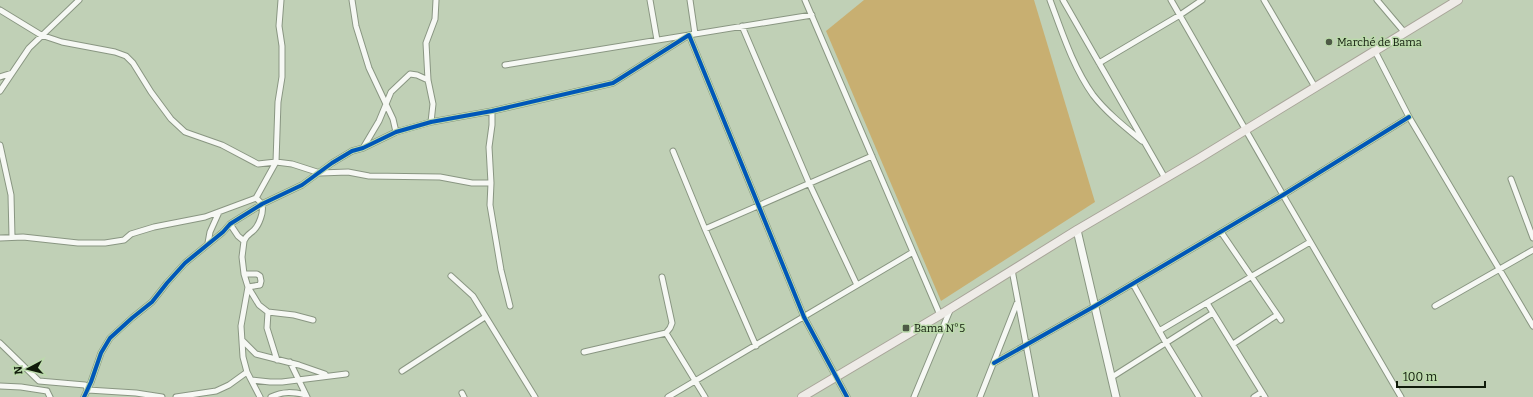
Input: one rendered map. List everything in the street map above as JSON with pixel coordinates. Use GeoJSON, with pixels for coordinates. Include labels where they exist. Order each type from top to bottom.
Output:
{"type":"FeatureCollection","features":[{"type":"Feature","properties":{"kind":"main road"},"geometry":{"type":"LineString","coordinates":[[802,397],[952,308],[1077,230],[1245,130],[1458,0]]}},
{"type":"Feature","properties":{"kind":"street"},"geometry":{"type":"LineString","coordinates":[[0,91],[29,48],[79,0]]}},
{"type":"Feature","properties":{"kind":"street"},"geometry":{"type":"LineString","coordinates":[[0,238],[23,237],[78,244],[99,244],[124,240],[131,234],[154,226],[205,218],[256,198],[276,162],[278,102],[282,77],[282,46],[279,26],[281,0]]}},
{"type":"Feature","properties":{"kind":"street"},"geometry":{"type":"LineString","coordinates":[[352,0],[356,26],[369,68],[393,119],[396,132]]}},
{"type":"Feature","properties":{"kind":"street"},"geometry":{"type":"LineString","coordinates":[[432,122],[433,104],[428,80],[426,43],[435,19],[436,0]]}},
{"type":"Feature","properties":{"kind":"street"},"geometry":{"type":"LineString","coordinates":[[650,0],[657,40]]}},
{"type":"Feature","properties":{"kind":"street"},"geometry":{"type":"LineString","coordinates":[[690,0],[696,34]]}},
{"type":"Feature","properties":{"kind":"street"},"geometry":{"type":"LineString","coordinates":[[805,0],[940,315]]}},
{"type":"Feature","properties":{"kind":"street"},"geometry":{"type":"LineString","coordinates":[[1050,0],[1077,67],[1093,94],[1118,122],[1145,142]]}},
{"type":"Feature","properties":{"kind":"street"},"geometry":{"type":"LineString","coordinates":[[1063,0],[1165,178]]}},
{"type":"Feature","properties":{"kind":"street"},"geometry":{"type":"LineString","coordinates":[[1171,0],[1401,397]]}},
{"type":"Feature","properties":{"kind":"street"},"geometry":{"type":"LineString","coordinates":[[1099,63],[1180,15],[1202,0]]}},
{"type":"Feature","properties":{"kind":"street"},"geometry":{"type":"LineString","coordinates":[[1264,0],[1315,87]]}},
{"type":"Feature","properties":{"kind":"street"},"geometry":{"type":"LineString","coordinates":[[1377,0],[1405,33]]}},
{"type":"Feature","properties":{"kind":"street"},"geometry":{"type":"LineString","coordinates":[[0,10],[41,35],[62,42],[114,52],[126,56],[133,63],[170,119],[184,132],[222,145],[258,164],[276,162],[292,164],[320,173],[348,172],[369,176],[440,177],[472,183],[491,183]]}},
{"type":"Feature","properties":{"kind":"street"},"geometry":{"type":"LineString","coordinates":[[505,65],[812,15]]}},
{"type":"Feature","properties":{"kind":"street"},"geometry":{"type":"LineString","coordinates":[[742,26],[809,183],[857,285]]}},
{"type":"Feature","properties":{"kind":"street"},"geometry":{"type":"LineString","coordinates":[[84,397],[101,354],[110,338],[152,302],[167,282],[185,263],[223,232],[230,224],[262,204],[302,185],[332,163],[352,151],[363,148],[396,132],[432,122],[492,111],[613,83],[689,35]]}},
{"type":"Feature","properties":{"kind":"street"},"geometry":{"type":"LineString","coordinates":[[689,35],[804,317],[847,397]]}},
{"type":"Feature","properties":{"kind":"street"},"geometry":{"type":"LineString","coordinates":[[1375,51],[1409,118],[1532,326]]}},
{"type":"Feature","properties":{"kind":"street"},"geometry":{"type":"LineString","coordinates":[[0,77],[12,73]]}},
{"type":"Feature","properties":{"kind":"street"},"geometry":{"type":"LineString","coordinates":[[363,148],[379,122],[391,92],[410,74],[417,75],[428,80]]}},
{"type":"Feature","properties":{"kind":"street"},"geometry":{"type":"LineString","coordinates":[[492,111],[489,147],[491,183],[490,205],[495,237],[510,306]]}},
{"type":"Feature","properties":{"kind":"street"},"geometry":{"type":"LineString","coordinates":[[994,363],[1096,306],[1409,118]]}},
{"type":"Feature","properties":{"kind":"street"},"geometry":{"type":"LineString","coordinates":[[0,149],[10,195],[12,237]]}},
{"type":"Feature","properties":{"kind":"street"},"geometry":{"type":"LineString","coordinates":[[673,151],[756,346]]}},
{"type":"Feature","properties":{"kind":"street"},"geometry":{"type":"LineString","coordinates":[[705,229],[872,156]]}},
{"type":"Feature","properties":{"kind":"street"},"geometry":{"type":"LineString","coordinates":[[1511,179],[1533,238]]}},
{"type":"Feature","properties":{"kind":"street"},"geometry":{"type":"LineString","coordinates":[[256,198],[262,204],[262,211],[255,229],[246,236],[242,256],[244,274],[248,287],[259,305],[268,312],[294,315],[313,320]]}},
{"type":"Feature","properties":{"kind":"street"},"geometry":{"type":"LineString","coordinates":[[208,243],[210,232],[218,212]]}},
{"type":"Feature","properties":{"kind":"street"},"geometry":{"type":"LineString","coordinates":[[230,224],[238,236],[244,241]]}},
{"type":"Feature","properties":{"kind":"street"},"geometry":{"type":"LineString","coordinates":[[1077,230],[1096,306],[1116,397]]}},
{"type":"Feature","properties":{"kind":"street"},"geometry":{"type":"LineString","coordinates":[[1221,232],[1279,318],[1233,344]]}},
{"type":"Feature","properties":{"kind":"street"},"geometry":{"type":"LineString","coordinates":[[1160,331],[1252,278],[1310,242]]}},
{"type":"Feature","properties":{"kind":"street"},"geometry":{"type":"LineString","coordinates":[[1435,306],[1533,250]]}},
{"type":"Feature","properties":{"kind":"street"},"geometry":{"type":"LineString","coordinates":[[668,397],[913,252]]}},
{"type":"Feature","properties":{"kind":"street"},"geometry":{"type":"LineString","coordinates":[[1012,270],[1036,397]]}},
{"type":"Feature","properties":{"kind":"street"},"geometry":{"type":"LineString","coordinates":[[244,274],[256,274],[260,276],[260,285],[248,287]]}},
{"type":"Feature","properties":{"kind":"street"},"geometry":{"type":"LineString","coordinates":[[450,276],[473,296],[535,397]]}},
{"type":"Feature","properties":{"kind":"street"},"geometry":{"type":"LineString","coordinates":[[584,352],[666,333],[672,322],[662,278]]}},
{"type":"Feature","properties":{"kind":"street"},"geometry":{"type":"LineString","coordinates":[[1133,284],[1166,343],[1200,397]]}},
{"type":"Feature","properties":{"kind":"street"},"geometry":{"type":"LineString","coordinates":[[248,287],[241,321],[243,357],[247,372],[260,397]]}},
{"type":"Feature","properties":{"kind":"street"},"geometry":{"type":"LineString","coordinates":[[980,397],[1018,302]]}},
{"type":"Feature","properties":{"kind":"street"},"geometry":{"type":"LineString","coordinates":[[1207,303],[1265,397]]}},
{"type":"Feature","properties":{"kind":"street"},"geometry":{"type":"LineString","coordinates":[[914,397],[952,308]]}},
{"type":"Feature","properties":{"kind":"street"},"geometry":{"type":"LineString","coordinates":[[268,312],[267,328],[277,360]]}},
{"type":"Feature","properties":{"kind":"street"},"geometry":{"type":"LineString","coordinates":[[1112,377],[1213,313]]}},
{"type":"Feature","properties":{"kind":"street"},"geometry":{"type":"LineString","coordinates":[[402,371],[485,317]]}},
{"type":"Feature","properties":{"kind":"street"},"geometry":{"type":"LineString","coordinates":[[666,333],[705,397]]}},
{"type":"Feature","properties":{"kind":"street"},"geometry":{"type":"LineString","coordinates":[[242,340],[256,354],[290,362],[328,375]]}},
{"type":"Feature","properties":{"kind":"street"},"geometry":{"type":"LineString","coordinates":[[0,343],[39,381],[85,385],[88,390]]}},
{"type":"Feature","properties":{"kind":"street"},"geometry":{"type":"LineString","coordinates":[[290,362],[307,396]]}},
{"type":"Feature","properties":{"kind":"street"},"geometry":{"type":"LineString","coordinates":[[176,397],[216,391],[230,385],[247,372]]}},
{"type":"Feature","properties":{"kind":"street"},"geometry":{"type":"LineString","coordinates":[[252,380],[276,382],[346,374]]}},
{"type":"Feature","properties":{"kind":"street"},"geometry":{"type":"LineString","coordinates":[[47,391],[56,383]]}},
{"type":"Feature","properties":{"kind":"street"},"geometry":{"type":"LineString","coordinates":[[0,386],[21,387],[47,391]]}},
{"type":"Feature","properties":{"kind":"street"},"geometry":{"type":"LineString","coordinates":[[88,390],[136,393],[162,397]]}},
{"type":"Feature","properties":{"kind":"street"},"geometry":{"type":"LineString","coordinates":[[47,391],[50,397]]}},
{"type":"Feature","properties":{"kind":"street"},"geometry":{"type":"LineString","coordinates":[[271,397],[283,392],[291,392],[307,396]]}},
{"type":"Feature","properties":{"kind":"street"},"geometry":{"type":"LineString","coordinates":[[1254,397],[1262,392]]}},
{"type":"Feature","properties":{"kind":"shaded area"},"geometry":{"type":"Polygon","coordinates":[[[864,0],[1034,0],[1095,202],[941,301],[826,31],[864,0]]]}},
{"type":"Feature","properties":{"kind":"cycle path"},"geometry":{"type":"LineString","coordinates":[[84,397],[101,353],[110,338],[152,302],[185,263],[223,232],[230,224],[262,204],[302,185],[332,163],[352,151],[363,148],[396,132],[431,122],[492,111],[613,83],[689,35],[804,317],[847,397]]}},
{"type":"Feature","properties":{"kind":"cycle path"},"geometry":{"type":"LineString","coordinates":[[994,363],[1095,306],[1283,195],[1409,117]]}},
{"type":"Feature","properties":{"kind":"place","name":"Marché de Bama"},"geometry":{"type":"Point","coordinates":[1329,42]}},
{"type":"Feature","properties":{"kind":"place","name":"Bama N°5"},"geometry":{"type":"Point","coordinates":[906,328]}}]}
